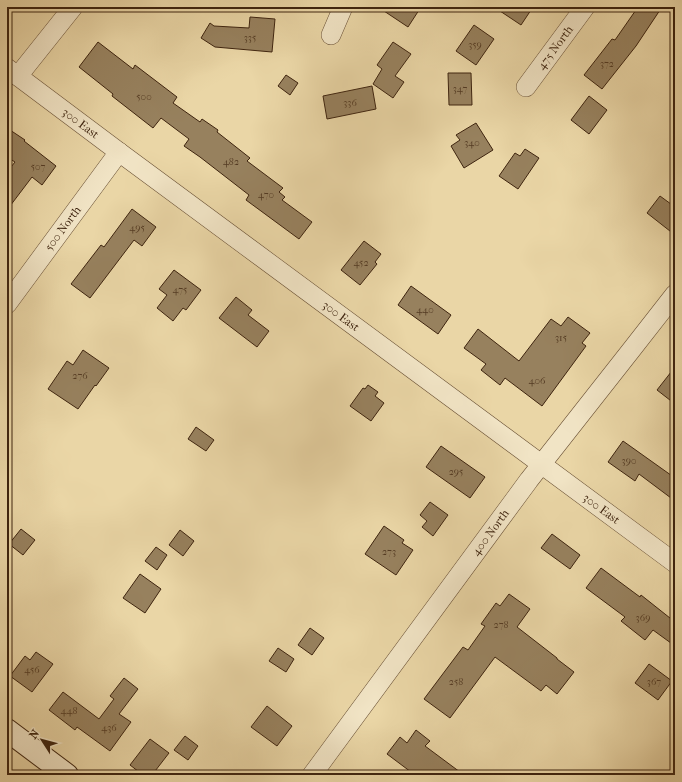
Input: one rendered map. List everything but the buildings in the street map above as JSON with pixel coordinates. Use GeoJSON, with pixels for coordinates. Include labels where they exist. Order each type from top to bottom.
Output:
{"type":"FeatureCollection","features":[{"type":"Feature","properties":{"kind":"street"},"geometry":{"type":"LineString","coordinates":[[13,72],[73,7]]}},
{"type":"Feature","properties":{"kind":"street"},"geometry":{"type":"LineString","coordinates":[[331,35],[343,7]]}},
{"type":"Feature","properties":{"kind":"street","name":"475 North"},"geometry":{"type":"LineString","coordinates":[[526,87],[585,7]]}},
{"type":"Feature","properties":{"kind":"street","name":"300 East"},"geometry":{"type":"LineString","coordinates":[[13,72],[675,563]]}},
{"type":"Feature","properties":{"kind":"street","name":"500 North"},"geometry":{"type":"LineString","coordinates":[[7,304],[119,152]]}},
{"type":"Feature","properties":{"kind":"street","name":"400 North"},"geometry":{"type":"LineString","coordinates":[[312,775],[542,464],[675,294]]}},
{"type":"Feature","properties":{"kind":"street"},"geometry":{"type":"LineString","coordinates":[[7,730],[67,775]]}}]}
